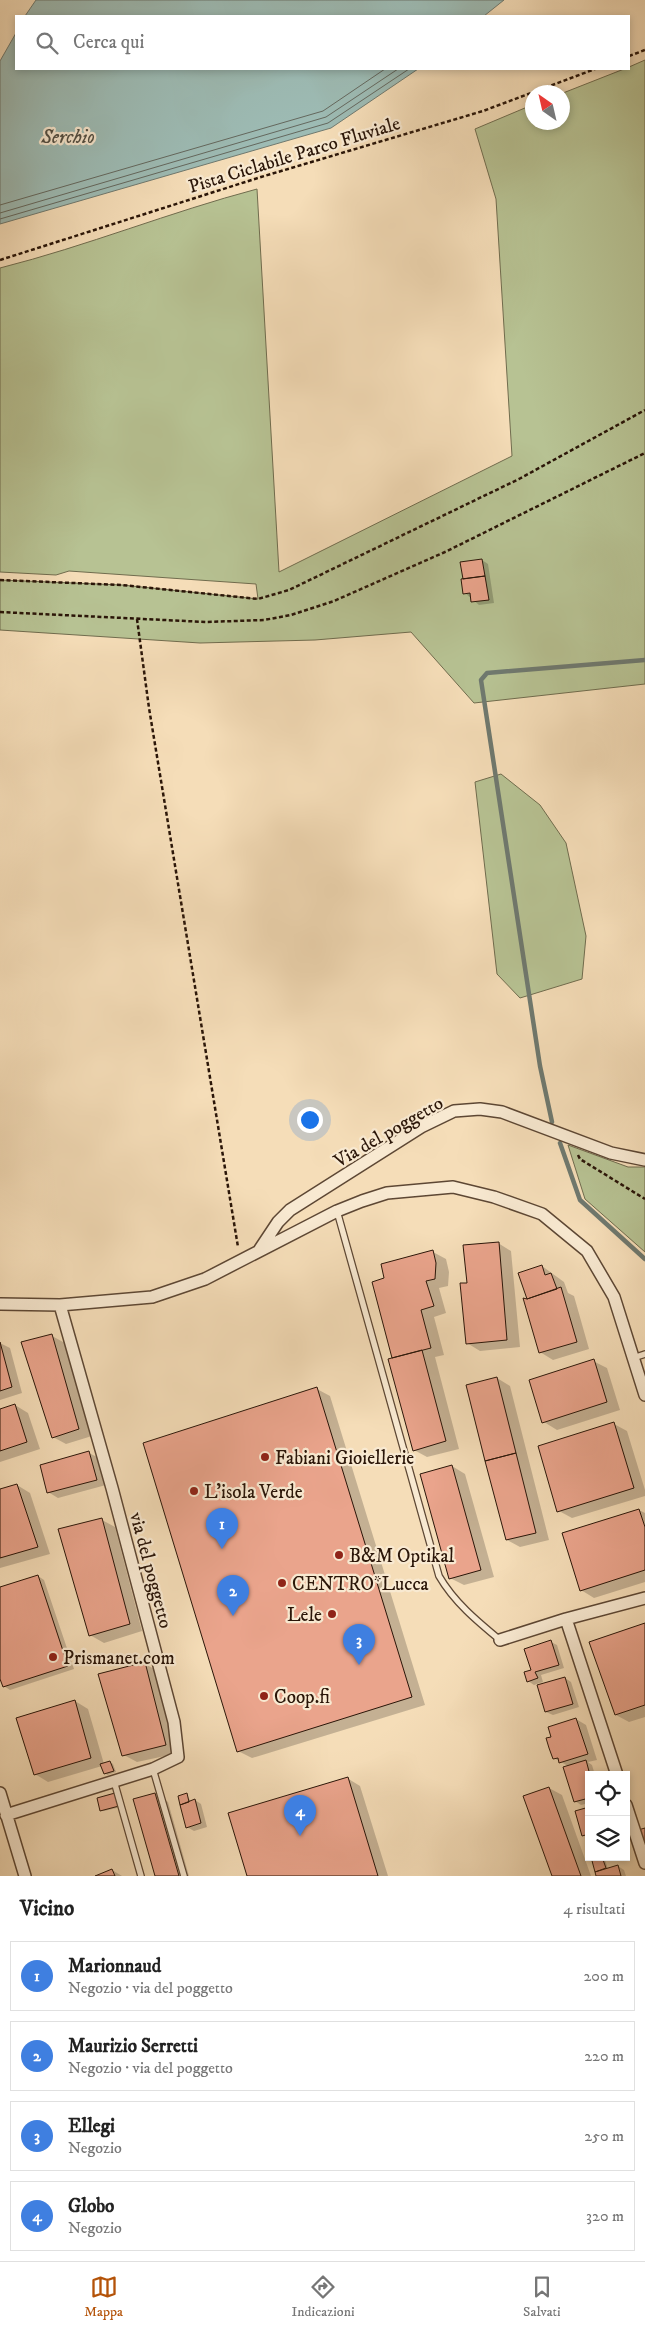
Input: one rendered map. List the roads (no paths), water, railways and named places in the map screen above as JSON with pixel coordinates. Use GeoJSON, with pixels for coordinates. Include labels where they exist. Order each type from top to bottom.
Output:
{"type":"FeatureCollection","features":[{"type":"Feature","properties":{"kind":"street","name":"Via del poggetto"},"geometry":{"type":"LineString","coordinates":[[259,1251],[278,1222],[290,1210],[421,1127],[454,1111],[480,1109],[502,1112],[611,1153],[645,1160]]}},
{"type":"Feature","properties":{"kind":"street"},"geometry":{"type":"LineString","coordinates":[[0,1304],[60,1305],[152,1297],[205,1279],[337,1211],[387,1193],[452,1187],[494,1197],[542,1214],[587,1251],[614,1297],[645,1395]]}},
{"type":"Feature","properties":{"kind":"street","name":"via del poggetto"},"geometry":{"type":"LineString","coordinates":[[6,1815],[153,1769],[178,1757],[174,1722],[112,1488],[60,1305]]}},
{"type":"Feature","properties":{"kind":"street"},"geometry":{"type":"LineString","coordinates":[[500,1640],[566,1619],[645,1598]]}},
{"type":"Feature","properties":{"kind":"street"},"geometry":{"type":"LineString","coordinates":[[566,1619],[616,1771]]}},
{"type":"Feature","properties":{"kind":"street"},"geometry":{"type":"LineString","coordinates":[[0,1793],[25,1876]]}},
{"type":"Feature","properties":{"kind":"street"},"geometry":{"type":"LineString","coordinates":[[630,1816],[645,1863]]}},
{"type":"Feature","properties":{"kind":"lane"},"geometry":{"type":"LineString","coordinates":[[337,1211],[439,1576],[470,1616],[500,1640]]}},
{"type":"Feature","properties":{"kind":"lane"},"geometry":{"type":"LineString","coordinates":[[633,1358],[645,1354]]}},
{"type":"Feature","properties":{"kind":"lane"},"geometry":{"type":"LineString","coordinates":[[153,1769],[184,1876]]}},
{"type":"Feature","properties":{"kind":"lane"},"geometry":{"type":"LineString","coordinates":[[114,1781],[141,1876]]}},
{"type":"Feature","properties":{"kind":"water"},"geometry":{"type":"Polygon","coordinates":[[[36,0],[504,0],[485,15],[26,15],[36,0]]]}},
{"type":"Feature","properties":{"kind":"water","name":"Serchio"},"geometry":{"type":"Polygon","coordinates":[[[15,35],[15,70],[417,70],[331,128],[0,224],[0,61],[15,35]]]}},
{"type":"Feature","properties":{"kind":"waterway"},"geometry":{"type":"LineString","coordinates":[[552,1122],[540,1066],[481,680],[487,673],[645,660]]}},
{"type":"Feature","properties":{"kind":"waterway"},"geometry":{"type":"LineString","coordinates":[[560,1143],[580,1200],[645,1259]]}},
{"type":"Feature","properties":{"kind":"place","name":"Fabiani Gioiellerie"},"geometry":{"type":"Point","coordinates":[265,1457]}},
{"type":"Feature","properties":{"kind":"place","name":"L'isola Verde"},"geometry":{"type":"Point","coordinates":[194,1491]}},
{"type":"Feature","properties":{"kind":"place","name":"Marionnaud"},"geometry":{"type":"Point","coordinates":[222,1549]}},
{"type":"Feature","properties":{"kind":"place","name":"B&M Optikal"},"geometry":{"type":"Point","coordinates":[339,1555]}},
{"type":"Feature","properties":{"kind":"place","name":"CENTRO*Lucca"},"geometry":{"type":"Point","coordinates":[282,1583]}},
{"type":"Feature","properties":{"kind":"place","name":"Lele"},"geometry":{"type":"Point","coordinates":[332,1614]}},
{"type":"Feature","properties":{"kind":"place","name":"Maurizio Serretti"},"geometry":{"type":"Point","coordinates":[233,1616]}},
{"type":"Feature","properties":{"kind":"place","name":"Prismanet.com"},"geometry":{"type":"Point","coordinates":[53,1657]}},
{"type":"Feature","properties":{"kind":"place","name":"Ellegi"},"geometry":{"type":"Point","coordinates":[359,1665]}},
{"type":"Feature","properties":{"kind":"place","name":"Coop.fi"},"geometry":{"type":"Point","coordinates":[264,1696]}},
{"type":"Feature","properties":{"kind":"place","name":"Globo"},"geometry":{"type":"Point","coordinates":[300,1836]}}]}
